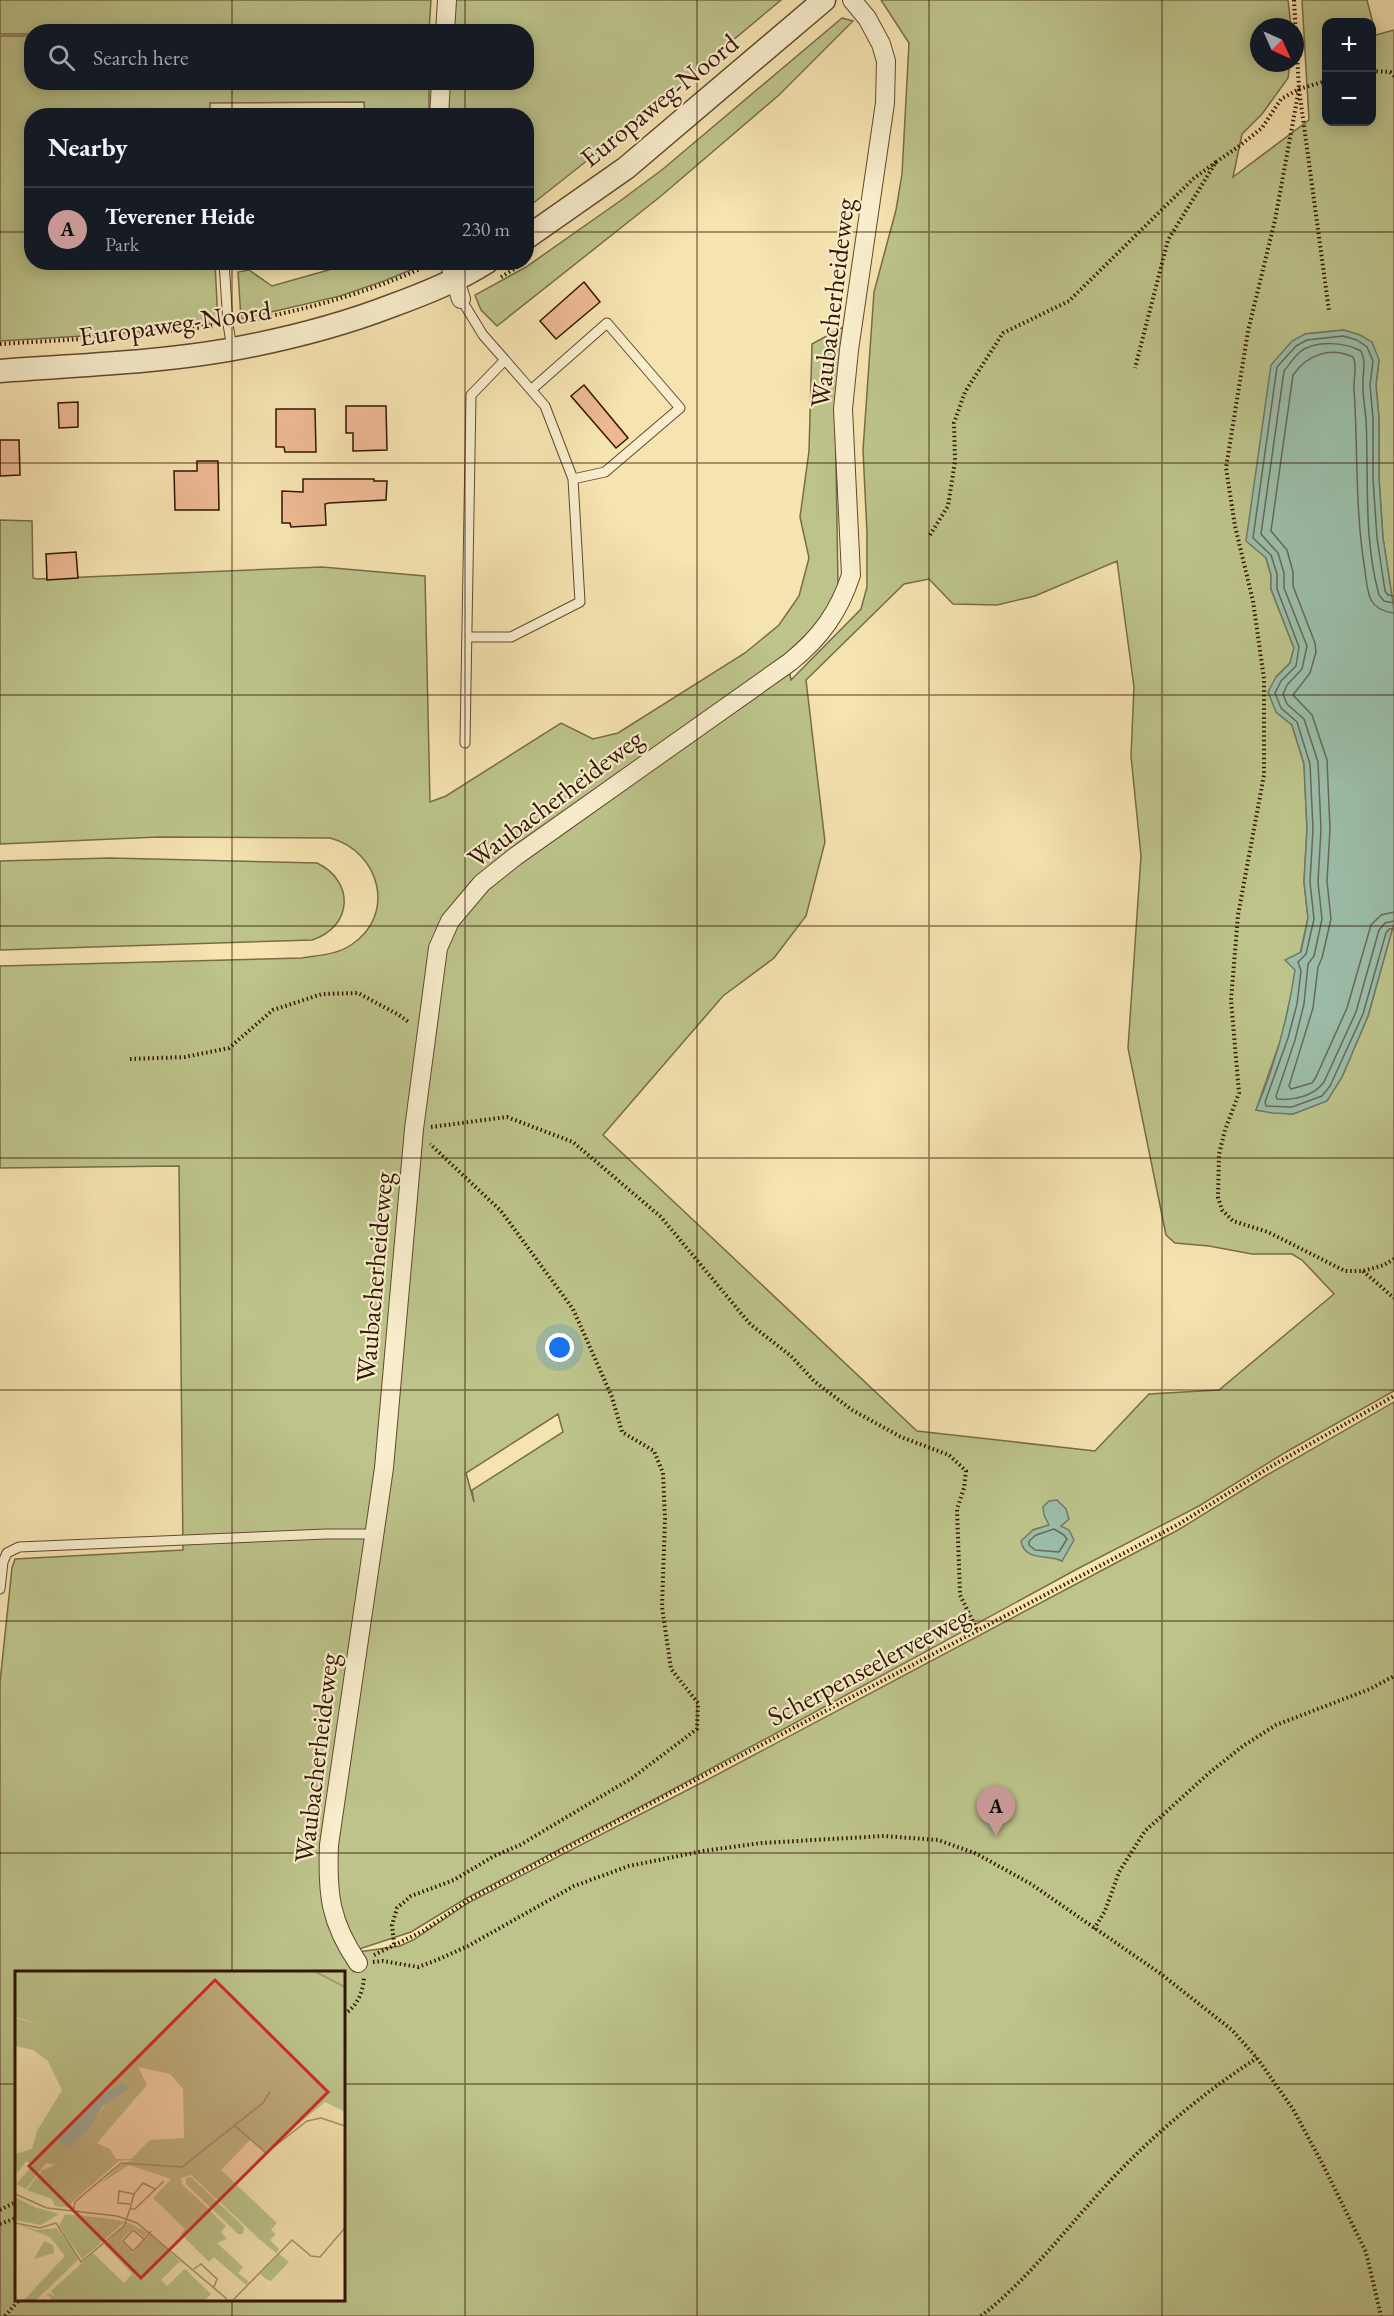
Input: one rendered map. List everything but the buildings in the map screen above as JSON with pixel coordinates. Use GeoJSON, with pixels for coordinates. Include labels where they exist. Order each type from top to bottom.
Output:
{"type":"FeatureCollection","features":[{"type":"Feature","properties":{"kind":"street"},"geometry":{"type":"LineString","coordinates":[[446,24],[447,0]]}},
{"type":"Feature","properties":{"kind":"street","name":"Europaweg-Noord"},"geometry":{"type":"LineString","coordinates":[[534,232],[626,168],[824,0]]}},
{"type":"Feature","properties":{"kind":"street","name":"Waubacherheideweg"},"geometry":{"type":"LineString","coordinates":[[358,1963],[335,1924],[327,1875],[328,1845],[376,1534],[414,1129],[438,948],[450,921],[482,883],[516,856],[790,662],[808,648],[838,609],[851,575],[843,409],[849,350],[885,103],[886,61],[881,44],[867,18],[852,0]]}},
{"type":"Feature","properties":{"kind":"street"},"geometry":{"type":"LineString","coordinates":[[439,108],[441,90]]}},
{"type":"Feature","properties":{"kind":"street","name":"Europaweg-Noord"},"geometry":{"type":"LineString","coordinates":[[0,371],[161,358],[232,349],[352,320],[417,297],[473,270]]}},
{"type":"Feature","properties":{"kind":"lane"},"geometry":{"type":"LineString","coordinates":[[225,270],[232,349]]}},
{"type":"Feature","properties":{"kind":"lane"},"geometry":{"type":"LineString","coordinates":[[455,280],[483,335],[545,406],[573,479],[580,602],[512,637],[467,637]]}},
{"type":"Feature","properties":{"kind":"lane"},"geometry":{"type":"LineString","coordinates":[[531,390],[607,323],[680,408],[606,472],[573,479]]}},
{"type":"Feature","properties":{"kind":"lane"},"geometry":{"type":"LineString","coordinates":[[465,743],[471,395],[505,360]]}},
{"type":"Feature","properties":{"kind":"lane"},"geometry":{"type":"LineString","coordinates":[[0,1589],[3,1562],[7,1553],[19,1547],[326,1534],[376,1534]]}},
{"type":"Feature","properties":{"kind":"path"},"geometry":{"type":"LineString","coordinates":[[1294,0],[1299,89],[1329,311]]}},
{"type":"Feature","properties":{"kind":"path"},"geometry":{"type":"LineString","coordinates":[[1376,71],[1389,72],[1394,76]]}},
{"type":"Feature","properties":{"kind":"path"},"geometry":{"type":"LineString","coordinates":[[930,535],[948,507],[955,461],[954,423],[965,392],[1003,333],[1069,301],[1187,185],[1262,128],[1281,99],[1299,89],[1322,82]]}},
{"type":"Feature","properties":{"kind":"path"},"geometry":{"type":"LineString","coordinates":[[1299,89],[1275,220],[1248,331],[1226,468],[1235,526],[1253,602],[1263,679],[1264,775],[1238,915],[1231,1000],[1239,1094],[1225,1130],[1219,1154],[1218,1197],[1222,1210],[1233,1221],[1268,1232],[1345,1271],[1364,1271],[1384,1265],[1394,1259]]}},
{"type":"Feature","properties":{"kind":"path"},"geometry":{"type":"LineString","coordinates":[[1135,368],[1168,240],[1216,162]]}},
{"type":"Feature","properties":{"kind":"path"},"geometry":{"type":"LineString","coordinates":[[0,344],[114,337],[228,324],[345,297],[416,270]]}},
{"type":"Feature","properties":{"kind":"path"},"geometry":{"type":"LineString","coordinates":[[130,1059],[185,1057],[229,1048],[273,1010],[322,994],[358,993],[399,1015],[427,1036]]}},
{"type":"Feature","properties":{"kind":"path"},"geometry":{"type":"LineString","coordinates":[[414,1129],[507,1117],[573,1142],[661,1217],[750,1324],[791,1356],[814,1381],[852,1410],[901,1437],[949,1455],[966,1471],[964,1488],[957,1509],[960,1595],[977,1630]]}},
{"type":"Feature","properties":{"kind":"path"},"geometry":{"type":"LineString","coordinates":[[394,1944],[392,1925],[397,1908],[404,1901],[419,1892],[472,1872],[494,1856],[520,1845],[632,1778],[697,1728],[698,1703],[672,1669],[662,1607],[665,1520],[663,1473],[654,1452],[622,1432],[612,1397],[573,1309],[507,1220],[414,1129]]}},
{"type":"Feature","properties":{"kind":"path"},"geometry":{"type":"LineString","coordinates":[[1364,1271],[1394,1299]]}},
{"type":"Feature","properties":{"kind":"path","name":"Scherpenseelerveeweg"},"geometry":{"type":"LineString","coordinates":[[358,1963],[423,1931],[478,1895],[1179,1524],[1270,1467],[1394,1396]]}},
{"type":"Feature","properties":{"kind":"path"},"geometry":{"type":"LineString","coordinates":[[1094,1929],[1105,1911],[1119,1872],[1145,1831],[1209,1773],[1243,1746],[1276,1725],[1370,1689],[1394,1676]]}},
{"type":"Feature","properties":{"kind":"path"},"geometry":{"type":"LineString","coordinates":[[345,2013],[363,1989],[365,1976],[358,1963],[383,1960],[418,1967],[468,1946],[574,1886],[629,1866],[703,1851],[761,1843],[884,1836],[938,1840],[977,1854],[1030,1884],[1233,2030],[1257,2058],[1293,2109],[1366,2252],[1381,2316]]}},
{"type":"Feature","properties":{"kind":"path"},"geometry":{"type":"LineString","coordinates":[[981,2316],[1013,2286],[1158,2132],[1221,2081],[1257,2058]]}},
{"type":"Feature","properties":{"kind":"path"},"geometry":{"type":"LineString","coordinates":[[0,2210],[15,2202]]}},
{"type":"Feature","properties":{"kind":"path"},"geometry":{"type":"LineString","coordinates":[[0,2224],[15,2218]]}},
{"type":"Feature","properties":{"kind":"path"},"geometry":{"type":"LineString","coordinates":[[5,2316],[18,2301]]}},
{"type":"Feature","properties":{"kind":"green space"},"geometry":{"type":"Polygon","coordinates":[[[0,0],[431,0],[429,24],[24,24],[24,34],[0,34],[0,0]]]}},
{"type":"Feature","properties":{"kind":"green space"},"geometry":{"type":"Polygon","coordinates":[[[453,0],[781,0],[617,137],[534,202],[534,108],[445,108],[447,90],[534,90],[534,24],[451,24],[453,0]]]}},
{"type":"Feature","properties":{"kind":"green space"},"geometry":{"type":"Polygon","coordinates":[[[881,0],[1288,0],[1290,18],[1250,18],[1250,72],[1289,72],[1288,78],[1262,114],[1242,134],[1233,177],[1309,120],[1302,0],[1367,0],[1372,18],[1322,18],[1322,126],[1376,126],[1376,35],[1394,30],[1394,610],[1383,538],[1379,479],[1379,419],[1376,385],[1379,360],[1343,330],[1305,334],[1266,558],[1271,575],[1271,589],[1294,648],[1290,663],[1276,677],[1276,712],[1292,725],[1304,764],[1307,829],[1304,882],[1308,918],[1282,1036],[1256,1110],[1293,1114],[1327,1101],[1342,1077],[1368,1016],[1394,923],[1394,1391],[1286,1452],[1199,1506],[1079,1568],[657,1798],[465,1899],[411,1932],[344,1954],[400,1946],[413,1940],[468,1903],[705,1781],[1178,1530],[1267,1475],[1394,1402],[1394,2316],[0,2316],[0,1682],[12,1568],[15,1559],[183,1550],[179,1166],[0,1168],[0,966],[302,958],[333,953],[351,945],[365,932],[374,917],[378,901],[371,870],[361,856],[347,845],[330,838],[158,837],[0,844],[0,520],[32,521],[33,578],[37,579],[322,567],[425,576],[430,802],[446,796],[561,723],[593,739],[618,733],[745,653],[779,625],[799,596],[809,558],[800,517],[809,451],[812,344],[843,327],[835,402],[838,586],[821,621],[786,654],[791,680],[861,609],[867,587],[863,450],[874,292],[896,210],[902,174],[909,43],[881,0]],[[1117,561],[1035,596],[997,605],[953,604],[929,579],[904,584],[806,680],[825,842],[806,916],[774,958],[723,996],[603,1135],[917,1431],[1095,1451],[1149,1394],[1219,1390],[1334,1294],[1302,1260],[1292,1254],[1252,1254],[1209,1246],[1175,1243],[1166,1235],[1128,1048],[1141,856],[1131,756],[1134,687],[1117,561]],[[558,1414],[466,1473],[474,1502],[472,1490],[563,1432],[558,1414]],[[1050,1525],[1033,1530],[1057,1559],[1062,1561],[1050,1525]]]}},
{"type":"Feature","properties":{"kind":"green space"},"geometry":{"type":"Polygon","coordinates":[[[842,18],[853,21],[779,95],[661,196],[497,326],[481,310],[475,295],[521,270],[534,270],[534,261],[663,169],[842,18]]]}},
{"type":"Feature","properties":{"kind":"green space"},"geometry":{"type":"Polygon","coordinates":[[[0,36],[24,36],[24,90],[429,90],[429,108],[364,108],[364,102],[210,103],[210,108],[24,108],[24,270],[215,270],[218,323],[116,334],[0,341],[0,36]]]}},
{"type":"Feature","properties":{"kind":"green space"},"geometry":{"type":"Polygon","coordinates":[[[249,270],[272,286],[328,270],[411,270],[340,296],[241,319],[238,272],[249,270]]]}},
{"type":"Feature","properties":{"kind":"green space"},"geometry":{"type":"Polygon","coordinates":[[[110,858],[317,863],[338,881],[343,892],[342,915],[326,934],[312,940],[0,950],[0,861],[110,858]]]}},
{"type":"Feature","properties":{"kind":"water"},"geometry":{"type":"Polygon","coordinates":[[[1344,330],[1372,342],[1379,360],[1376,385],[1379,419],[1379,479],[1383,538],[1394,610],[1394,923],[1368,1016],[1342,1077],[1327,1101],[1293,1114],[1272,1113],[1256,1110],[1275,1059],[1289,1006],[1295,970],[1285,960],[1301,952],[1308,918],[1304,882],[1307,829],[1304,764],[1292,725],[1276,712],[1268,692],[1276,677],[1290,663],[1294,648],[1271,589],[1271,575],[1266,558],[1246,541],[1271,365],[1292,341],[1305,334],[1344,330]]]}},
{"type":"Feature","properties":{"kind":"water"},"geometry":{"type":"Polygon","coordinates":[[[1057,1500],[1066,1509],[1069,1519],[1061,1526],[1069,1530],[1074,1540],[1062,1561],[1032,1555],[1023,1548],[1021,1541],[1033,1530],[1049,1525],[1043,1507],[1049,1501],[1057,1500]]]}},
{"type":"Feature","properties":{"kind":"place","name":"Teverener Heide"},"geometry":{"type":"Point","coordinates":[996,1836]}}]}
